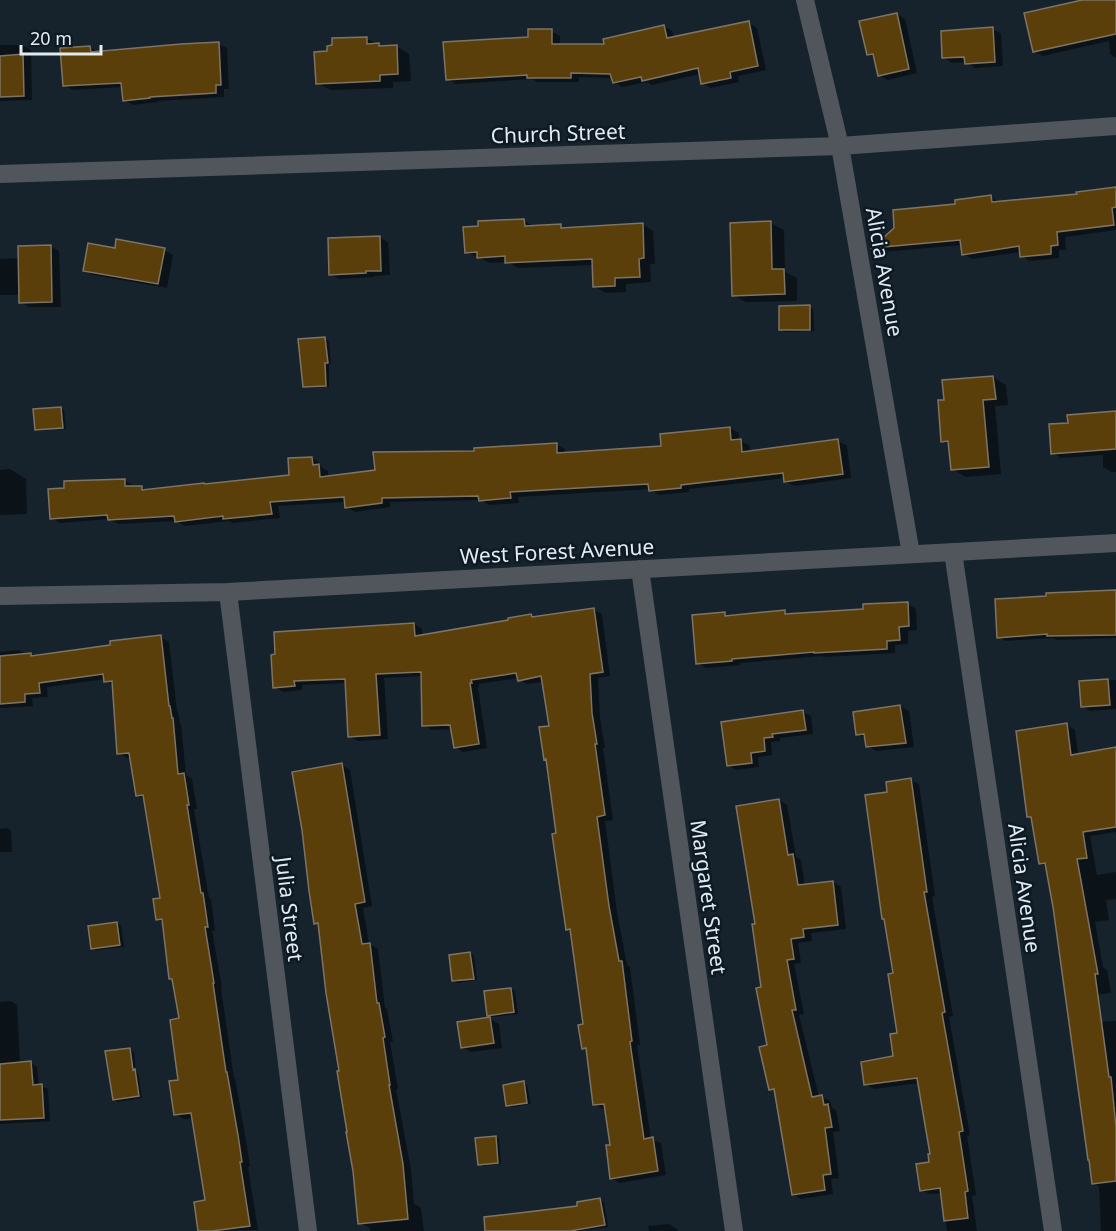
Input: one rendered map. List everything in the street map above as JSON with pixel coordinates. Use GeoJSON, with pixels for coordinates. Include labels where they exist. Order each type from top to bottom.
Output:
{"type":"FeatureCollection","features":[{"type":"Feature","properties":{"kind":"street","name":"Alicia Avenue"},"geometry":{"type":"LineString","coordinates":[[805,0],[840,146],[912,554]]}},
{"type":"Feature","properties":{"kind":"street","name":"Church Street"},"geometry":{"type":"LineString","coordinates":[[0,174],[840,146],[1116,126]]}},
{"type":"Feature","properties":{"kind":"street","name":"West Forest Avenue"},"geometry":{"type":"LineString","coordinates":[[0,596],[228,592],[1116,543]]}},
{"type":"Feature","properties":{"kind":"street","name":"Alicia Avenue"},"geometry":{"type":"LineString","coordinates":[[953,552],[1053,1231]]}},
{"type":"Feature","properties":{"kind":"street","name":"Margaret Street"},"geometry":{"type":"LineString","coordinates":[[640,569],[734,1231]]}},
{"type":"Feature","properties":{"kind":"street","name":"Julia Street"},"geometry":{"type":"LineString","coordinates":[[228,592],[308,1231]]}},
{"type":"Feature","properties":{"kind":"building"},"geometry":{"type":"Polygon","coordinates":[[[1082,0],[1116,0],[1116,34],[1033,52],[1024,13],[1082,0]]]}},
{"type":"Feature","properties":{"kind":"building"},"geometry":{"type":"Polygon","coordinates":[[[897,13],[909,69],[878,76],[873,54],[867,55],[859,21],[897,13]]]}},
{"type":"Feature","properties":{"kind":"building"},"geometry":{"type":"Polygon","coordinates":[[[749,21],[758,66],[730,72],[731,78],[701,84],[698,68],[642,81],[641,77],[613,83],[610,74],[571,73],[571,78],[527,78],[527,75],[446,80],[443,42],[528,37],[528,29],[552,29],[552,44],[604,44],[603,39],[664,25],[667,38],[749,21]]]}},
{"type":"Feature","properties":{"kind":"building"},"geometry":{"type":"Polygon","coordinates":[[[993,27],[995,62],[965,64],[964,57],[942,58],[941,31],[993,27]]]}},
{"type":"Feature","properties":{"kind":"building"},"geometry":{"type":"Polygon","coordinates":[[[367,37],[367,44],[397,45],[398,74],[380,75],[380,81],[316,84],[314,52],[327,51],[327,46],[332,45],[332,38],[367,37]]]}},
{"type":"Feature","properties":{"kind":"building"},"geometry":{"type":"Polygon","coordinates":[[[219,42],[221,85],[216,85],[216,93],[123,101],[121,83],[63,86],[60,48],[90,46],[91,52],[219,42]]]}},
{"type":"Feature","properties":{"kind":"building"},"geometry":{"type":"Polygon","coordinates":[[[23,54],[24,96],[0,97],[0,56],[23,54]]]}},
{"type":"Feature","properties":{"kind":"building"},"geometry":{"type":"Polygon","coordinates":[[[1116,187],[1116,207],[1112,208],[1114,225],[1057,232],[1058,245],[1051,246],[1051,254],[1020,257],[1019,246],[962,255],[960,240],[872,248],[894,228],[893,210],[955,204],[955,200],[991,195],[992,202],[1077,194],[1076,192],[1116,187]]]}},
{"type":"Feature","properties":{"kind":"building"},"geometry":{"type":"Polygon","coordinates":[[[524,219],[525,226],[561,224],[561,228],[643,223],[644,258],[639,259],[640,277],[615,278],[615,286],[593,287],[592,259],[505,263],[505,256],[477,258],[477,252],[465,253],[463,227],[478,226],[478,221],[524,219]]]}},
{"type":"Feature","properties":{"kind":"building"},"geometry":{"type":"Polygon","coordinates":[[[771,221],[772,269],[784,269],[785,294],[732,296],[730,223],[771,221]]]}},
{"type":"Feature","properties":{"kind":"building"},"geometry":{"type":"Polygon","coordinates":[[[380,236],[381,271],[329,275],[328,238],[380,236]]]}},
{"type":"Feature","properties":{"kind":"building"},"geometry":{"type":"Polygon","coordinates":[[[116,239],[165,248],[158,284],[83,271],[88,243],[115,248],[116,239]]]}},
{"type":"Feature","properties":{"kind":"building"},"geometry":{"type":"Polygon","coordinates":[[[51,245],[52,302],[19,303],[18,246],[51,245]]]}},
{"type":"Feature","properties":{"kind":"building"},"geometry":{"type":"Polygon","coordinates":[[[810,305],[810,330],[779,330],[779,306],[810,305]]]}},
{"type":"Feature","properties":{"kind":"building"},"geometry":{"type":"Polygon","coordinates":[[[325,337],[328,363],[325,363],[326,386],[303,387],[298,339],[325,337]]]}},
{"type":"Feature","properties":{"kind":"building"},"geometry":{"type":"Polygon","coordinates":[[[993,376],[996,399],[983,400],[989,467],[951,470],[948,441],[941,442],[938,400],[944,400],[942,380],[993,376]]]}},
{"type":"Feature","properties":{"kind":"building"},"geometry":{"type":"Polygon","coordinates":[[[61,407],[63,428],[35,430],[33,409],[61,407]]]}},
{"type":"Feature","properties":{"kind":"building"},"geometry":{"type":"Polygon","coordinates":[[[1116,411],[1116,449],[1051,454],[1049,424],[1068,423],[1067,415],[1116,411]]]}},
{"type":"Feature","properties":{"kind":"building"},"geometry":{"type":"Polygon","coordinates":[[[730,427],[731,440],[741,439],[742,452],[838,439],[843,474],[784,482],[783,473],[649,491],[648,484],[510,492],[511,498],[479,501],[478,496],[382,498],[382,503],[345,508],[344,497],[270,502],[272,514],[223,519],[223,516],[175,522],[174,516],[108,520],[107,515],[50,519],[48,489],[64,488],[64,481],[125,479],[125,486],[142,486],[142,490],[205,484],[289,475],[288,458],[312,457],[313,465],[319,464],[320,477],[375,470],[373,452],[474,451],[474,448],[557,443],[557,453],[661,446],[660,434],[730,427]]]}},
{"type":"Feature","properties":{"kind":"building"},"geometry":{"type":"Polygon","coordinates":[[[1116,590],[1116,635],[1047,636],[1047,634],[997,638],[995,599],[1046,596],[1046,593],[1116,590]]]}},
{"type":"Feature","properties":{"kind":"building"},"geometry":{"type":"Polygon","coordinates":[[[908,602],[909,626],[899,627],[900,640],[887,641],[887,649],[814,652],[696,664],[692,615],[725,612],[725,616],[785,610],[785,614],[863,609],[863,604],[908,602]]]}},
{"type":"Feature","properties":{"kind":"building"},"geometry":{"type":"Polygon","coordinates":[[[594,608],[603,672],[590,674],[592,713],[597,744],[595,744],[605,815],[597,817],[609,906],[619,961],[622,961],[632,1041],[630,1042],[644,1139],[653,1137],[658,1171],[610,1179],[606,1145],[610,1145],[604,1104],[593,1105],[586,1048],[582,1049],[578,1025],[583,1024],[570,929],[566,930],[552,834],[556,833],[546,759],[544,760],[539,727],[549,726],[541,676],[518,681],[516,673],[471,680],[479,744],[454,748],[450,725],[422,726],[421,672],[376,674],[380,735],[348,737],[345,679],[294,681],[295,686],[273,688],[271,655],[275,654],[274,632],[414,623],[415,636],[531,614],[532,617],[594,608]]]}},
{"type":"Feature","properties":{"kind":"building"},"geometry":{"type":"Polygon","coordinates":[[[161,635],[169,706],[173,718],[178,774],[184,773],[250,1226],[212,1231],[198,1231],[194,1202],[205,1200],[191,1113],[174,1115],[169,1081],[178,1080],[170,1020],[179,1018],[172,979],[169,979],[162,919],[156,920],[153,899],[160,898],[143,795],[136,796],[129,753],[117,754],[112,681],[104,682],[103,674],[39,683],[40,693],[25,694],[25,702],[0,704],[0,656],[31,653],[31,656],[110,645],[110,641],[161,635]]]}},
{"type":"Feature","properties":{"kind":"building"},"geometry":{"type":"Polygon","coordinates":[[[1108,679],[1110,705],[1081,707],[1079,681],[1108,679]]]}},
{"type":"Feature","properties":{"kind":"building"},"geometry":{"type":"Polygon","coordinates":[[[900,705],[906,743],[866,747],[864,734],[856,735],[853,712],[900,705]]]}},
{"type":"Feature","properties":{"kind":"building"},"geometry":{"type":"Polygon","coordinates":[[[803,710],[806,730],[772,734],[773,737],[764,738],[765,751],[751,753],[752,763],[727,766],[721,722],[803,710]]]}},
{"type":"Feature","properties":{"kind":"building"},"geometry":{"type":"Polygon","coordinates":[[[1067,723],[1071,755],[1116,747],[1116,827],[1083,832],[1087,858],[1077,859],[1098,974],[1095,974],[1109,1077],[1111,1077],[1116,1127],[1116,1181],[1092,1184],[1053,907],[1045,863],[1039,864],[1031,817],[1027,817],[1016,731],[1067,723]]]}},
{"type":"Feature","properties":{"kind":"building"},"geometry":{"type":"Polygon","coordinates":[[[342,763],[365,902],[355,904],[362,944],[370,943],[377,1003],[379,1003],[385,1037],[383,1038],[389,1085],[403,1164],[408,1219],[358,1224],[353,1171],[337,1071],[339,1071],[326,993],[318,923],[314,924],[292,772],[342,763]]]}},
{"type":"Feature","properties":{"kind":"building"},"geometry":{"type":"Polygon","coordinates":[[[911,778],[927,892],[924,892],[963,1131],[959,1132],[968,1191],[965,1192],[968,1218],[944,1221],[940,1188],[920,1191],[916,1164],[929,1162],[928,1154],[930,1154],[917,1078],[864,1085],[861,1062],[893,1056],[890,1034],[897,1033],[888,974],[893,973],[884,919],[882,919],[865,795],[887,792],[886,782],[911,778]]]}},
{"type":"Feature","properties":{"kind":"building"},"geometry":{"type":"Polygon","coordinates":[[[779,799],[788,855],[793,854],[798,885],[833,881],[838,925],[803,929],[804,937],[791,939],[794,959],[787,960],[796,1010],[792,1010],[812,1097],[822,1095],[824,1105],[828,1104],[832,1127],[825,1128],[831,1174],[823,1175],[825,1190],[792,1195],[774,1089],[769,1090],[759,1047],[767,1045],[756,988],[761,987],[752,924],[755,924],[736,806],[779,799]]]}},
{"type":"Feature","properties":{"kind":"building"},"geometry":{"type":"Polygon","coordinates":[[[117,922],[120,945],[91,949],[88,926],[117,922]]]}},
{"type":"Feature","properties":{"kind":"building"},"geometry":{"type":"Polygon","coordinates":[[[470,952],[474,979],[452,981],[449,955],[470,952]]]}},
{"type":"Feature","properties":{"kind":"building"},"geometry":{"type":"Polygon","coordinates":[[[511,988],[514,1012],[487,1016],[484,991],[511,988]]]}},
{"type":"Feature","properties":{"kind":"building"},"geometry":{"type":"Polygon","coordinates":[[[490,1017],[494,1043],[461,1048],[457,1022],[490,1017]]]}},
{"type":"Feature","properties":{"kind":"building"},"geometry":{"type":"Polygon","coordinates":[[[130,1048],[139,1096],[113,1100],[105,1051],[130,1048]]]}},
{"type":"Feature","properties":{"kind":"building"},"geometry":{"type":"Polygon","coordinates":[[[31,1061],[33,1085],[42,1084],[44,1118],[0,1120],[0,1064],[31,1061]]]}},
{"type":"Feature","properties":{"kind":"building"},"geometry":{"type":"Polygon","coordinates":[[[524,1081],[527,1103],[506,1106],[503,1085],[524,1081]]]}},
{"type":"Feature","properties":{"kind":"building"},"geometry":{"type":"Polygon","coordinates":[[[496,1136],[498,1163],[478,1165],[475,1138],[496,1136]]]}},
{"type":"Feature","properties":{"kind":"building"},"geometry":{"type":"Polygon","coordinates":[[[600,1198],[605,1225],[570,1231],[485,1231],[484,1217],[577,1206],[577,1202],[600,1198]]]}}]}
